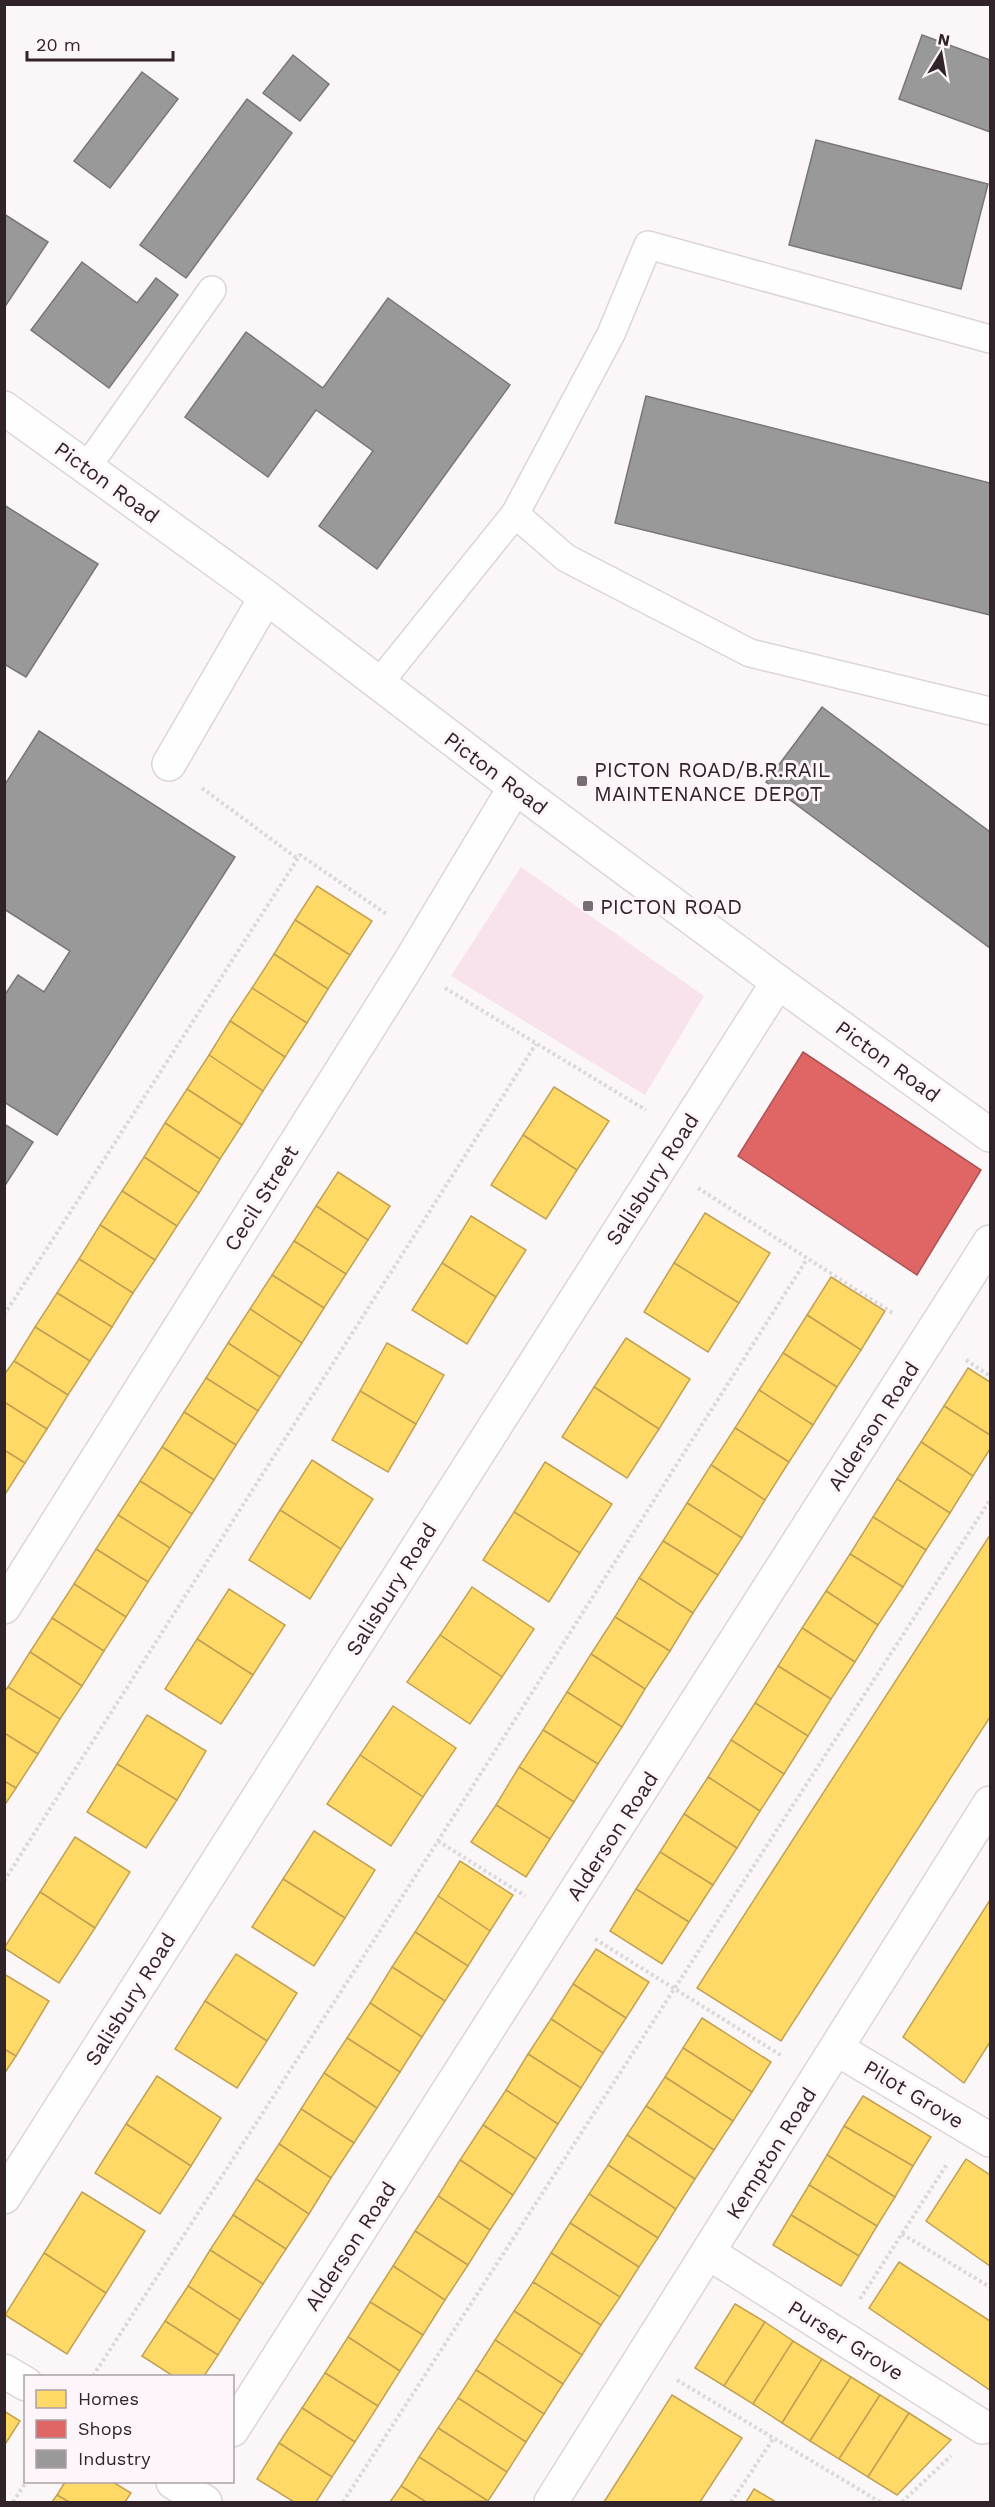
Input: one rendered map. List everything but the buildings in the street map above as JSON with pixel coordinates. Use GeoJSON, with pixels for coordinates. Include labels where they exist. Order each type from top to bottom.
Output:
{"type":"FeatureCollection","features":[{"type":"Feature","properties":{"kind":"street","name":"Picton Road"},"geometry":{"type":"LineString","coordinates":[[4,408],[266,597],[515,788],[990,1135]]}},
{"type":"Feature","properties":{"kind":"street"},"geometry":{"type":"LineString","coordinates":[[169,764],[266,597]]}},
{"type":"Feature","properties":{"kind":"street","name":"Cecil Street"},"geometry":{"type":"LineString","coordinates":[[4,1607],[416,952],[515,788]]}},
{"type":"Feature","properties":{"kind":"street","name":"Salisbury Road"},"geometry":{"type":"LineString","coordinates":[[4,2197],[778,982]]}},
{"type":"Feature","properties":{"kind":"street","name":"Alderson Road"},"geometry":{"type":"LineString","coordinates":[[234,2427],[990,1242]]}},
{"type":"Feature","properties":{"kind":"street","name":"Kempton Road"},"geometry":{"type":"LineString","coordinates":[[551,2502],[837,2049],[987,1818]]}},
{"type":"Feature","properties":{"kind":"street","name":"Pilot Grove"},"geometry":{"type":"LineString","coordinates":[[837,2049],[981,2134]]}},
{"type":"Feature","properties":{"kind":"street","name":"Purser Grove"},"geometry":{"type":"LineString","coordinates":[[709,2253],[983,2427]]}},
{"type":"Feature","properties":{"kind":"street"},"geometry":{"type":"LineString","coordinates":[[4,2371],[24,2383]]}},
{"type":"Feature","properties":{"kind":"lane"},"geometry":{"type":"LineString","coordinates":[[379,683],[515,514],[610,334],[648,245],[990,339]]}},
{"type":"Feature","properties":{"kind":"lane"},"geometry":{"type":"LineString","coordinates":[[87,467],[212,290]]}},
{"type":"Feature","properties":{"kind":"lane"},"geometry":{"type":"LineString","coordinates":[[515,514],[566,558],[750,653],[990,711]]}},
{"type":"Feature","properties":{"kind":"path"},"geometry":{"type":"LineString","coordinates":[[169,764],[298,859]]}},
{"type":"Feature","properties":{"kind":"path"},"geometry":{"type":"LineString","coordinates":[[4,1315],[300,855],[416,952],[536,1044],[682,1132]]}},
{"type":"Feature","properties":{"kind":"path"},"geometry":{"type":"LineString","coordinates":[[4,1881],[536,1044]]}},
{"type":"Feature","properties":{"kind":"path"},"geometry":{"type":"LineString","coordinates":[[662,1165],[990,1376]]}},
{"type":"Feature","properties":{"kind":"path"},"geometry":{"type":"LineString","coordinates":[[94,2375],[438,1841],[807,1259]]}},
{"type":"Feature","properties":{"kind":"path"},"geometry":{"type":"LineString","coordinates":[[343,2502],[990,1500]]}},
{"type":"Feature","properties":{"kind":"path"},"geometry":{"type":"LineString","coordinates":[[438,1841],[818,2079]]}},
{"type":"Feature","properties":{"kind":"path"},"geometry":{"type":"LineString","coordinates":[[837,2335],[902,2234],[981,2134]]}},
{"type":"Feature","properties":{"kind":"path"},"geometry":{"type":"LineString","coordinates":[[902,2234],[990,2288]]}},
{"type":"Feature","properties":{"kind":"path"},"geometry":{"type":"LineString","coordinates":[[641,2358],[880,2502]]}},
{"type":"Feature","properties":{"kind":"path"},"geometry":{"type":"LineString","coordinates":[[902,2502],[983,2427]]}},
{"type":"Feature","properties":{"kind":"path"},"geometry":{"type":"LineString","coordinates":[[731,2502],[773,2439]]}},
{"type":"Feature","properties":{"kind":"path"},"geometry":{"type":"LineString","coordinates":[[13,2502],[25,2483]]}},
{"type":"Feature","properties":{"kind":"shaded area"},"geometry":{"type":"Polygon","coordinates":[[[521,867],[704,996],[645,1095],[451,976],[521,867]]]}},
{"type":"Feature","properties":{"kind":"place","name":"PICTON ROAD/B.R.RAIL MAINTENANCE DEPOT"},"geometry":{"type":"Point","coordinates":[582,781]}},
{"type":"Feature","properties":{"kind":"place","name":"PICTON ROAD"},"geometry":{"type":"Point","coordinates":[588,906]}}]}
